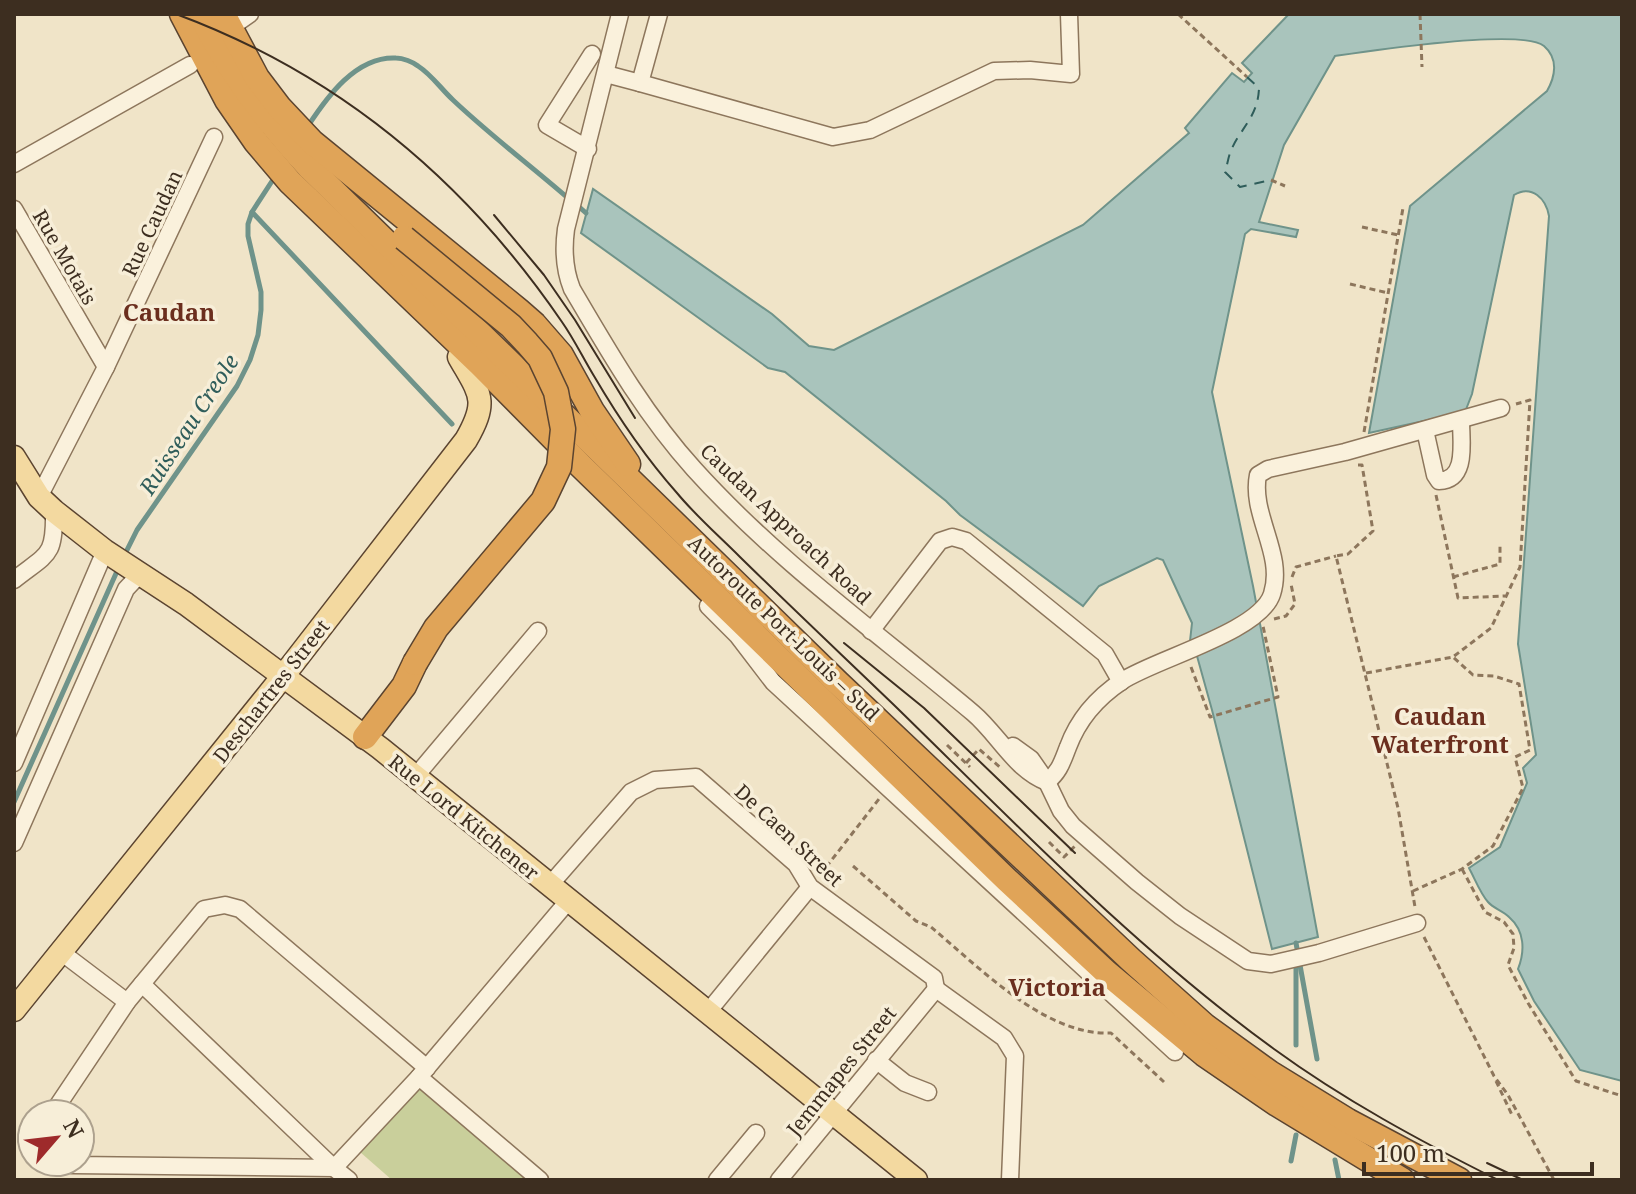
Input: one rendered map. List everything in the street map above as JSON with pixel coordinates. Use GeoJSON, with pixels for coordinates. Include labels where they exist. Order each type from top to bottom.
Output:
{"type":"FeatureCollection","features":[{"type":"Feature","properties":{"kind":"highway"},"geometry":{"type":"LineString","coordinates":[[164,14],[228,131],[253,164],[304,184],[343,188],[511,326],[540,358],[556,392],[563,429],[559,467],[543,501],[436,628],[404,686],[365,737]]}},
{"type":"Feature","properties":{"kind":"highway"},"geometry":{"type":"LineString","coordinates":[[182,14],[215,80],[242,123],[268,156],[304,184]]}},
{"type":"Feature","properties":{"kind":"highway"},"geometry":{"type":"LineString","coordinates":[[200,14],[304,184],[459,357],[584,481],[643,525]]}},
{"type":"Feature","properties":{"kind":"highway"},"geometry":{"type":"LineString","coordinates":[[234,19],[257,78],[312,142],[534,324],[561,355],[613,444],[666,514]]}},
{"type":"Feature","properties":{"kind":"highway","name":"Autoroute Port-Louis – Sud"},"geometry":{"type":"LineString","coordinates":[[304,184],[430,317],[995,869],[1096,963],[1204,1054],[1277,1104],[1402,1180]]}},
{"type":"Feature","properties":{"kind":"highway","name":"Autoroute Port-Louis – Sud"},"geometry":{"type":"LineString","coordinates":[[304,184],[666,514],[848,692],[1205,1026],[1270,1073],[1348,1121],[1459,1180]]}},
{"type":"Feature","properties":{"kind":"main road","name":"Deschartres Street"},"geometry":{"type":"LineString","coordinates":[[14,1010],[284,675],[466,440],[477,421],[481,405],[478,392],[459,357]]}},
{"type":"Feature","properties":{"kind":"main road","name":"Rue Lord Kitchener"},"geometry":{"type":"LineString","coordinates":[[14,457],[47,504],[365,737],[916,1180]]}},
{"type":"Feature","properties":{"kind":"street"},"geometry":{"type":"LineString","coordinates":[[592,54],[547,125],[588,149],[620,14]]}},
{"type":"Feature","properties":{"kind":"street"},"geometry":{"type":"LineString","coordinates":[[640,83],[659,14]]}},
{"type":"Feature","properties":{"kind":"street"},"geometry":{"type":"LineString","coordinates":[[606,74],[833,137],[870,130],[994,71],[1030,70],[1071,74],[1069,14]]}},
{"type":"Feature","properties":{"kind":"street"},"geometry":{"type":"LineString","coordinates":[[14,164],[190,65]]}},
{"type":"Feature","properties":{"kind":"street","name":"Rue Caudan"},"geometry":{"type":"LineString","coordinates":[[14,580],[46,556],[55,534],[47,504],[106,367],[214,137]]}},
{"type":"Feature","properties":{"kind":"street","name":"Caudan Approach Road"},"geometry":{"type":"LineString","coordinates":[[588,149],[564,242],[566,274],[637,398],[695,470],[725,501],[871,631],[976,715],[995,734]]}},
{"type":"Feature","properties":{"kind":"street","name":"Rue Motais"},"geometry":{"type":"LineString","coordinates":[[14,209],[106,367]]}},
{"type":"Feature","properties":{"kind":"street"},"geometry":{"type":"LineString","coordinates":[[1047,782],[1064,764],[1069,745],[1092,706],[1121,682],[1148,667],[1188,652],[1262,611],[1272,596],[1275,578],[1255,490],[1258,475],[1268,469],[1345,452],[1501,408]]}},
{"type":"Feature","properties":{"kind":"street"},"geometry":{"type":"LineString","coordinates":[[1425,430],[1435,475],[1439,481],[1448,481],[1459,469],[1461,421]]}},
{"type":"Feature","properties":{"kind":"street"},"geometry":{"type":"LineString","coordinates":[[584,481],[737,635],[773,682],[1175,1052]]}},
{"type":"Feature","properties":{"kind":"street"},"geometry":{"type":"LineString","coordinates":[[871,631],[940,541],[952,537],[966,541],[1105,654],[1121,682]]}},
{"type":"Feature","properties":{"kind":"street"},"geometry":{"type":"LineString","coordinates":[[14,763],[125,564]]}},
{"type":"Feature","properties":{"kind":"street"},"geometry":{"type":"LineString","coordinates":[[14,843],[126,589],[125,564]]}},
{"type":"Feature","properties":{"kind":"street"},"geometry":{"type":"LineString","coordinates":[[415,777],[538,631]]}},
{"type":"Feature","properties":{"kind":"street"},"geometry":{"type":"LineString","coordinates":[[995,734],[1031,759],[1073,826],[1180,916],[1248,961],[1271,964],[1417,923]]}},
{"type":"Feature","properties":{"kind":"street"},"geometry":{"type":"LineString","coordinates":[[995,734],[1026,770],[1047,782]]}},
{"type":"Feature","properties":{"kind":"street"},"geometry":{"type":"LineString","coordinates":[[1031,759],[1044,760],[1055,756],[1069,745]]}},
{"type":"Feature","properties":{"kind":"street","name":"De Caen Street"},"geometry":{"type":"LineString","coordinates":[[549,886],[631,792],[655,780],[696,777],[796,864],[810,887],[1004,1038],[1015,1056],[1010,1180]]}},
{"type":"Feature","properties":{"kind":"street"},"geometry":{"type":"LineString","coordinates":[[707,1013],[810,887]]}},
{"type":"Feature","properties":{"kind":"street"},"geometry":{"type":"LineString","coordinates":[[96,1168],[146,1173],[334,1168],[423,1072],[569,900]]}},
{"type":"Feature","properties":{"kind":"street"},"geometry":{"type":"LineString","coordinates":[[63,1098],[127,1002],[204,909],[225,905],[240,909],[540,1180]]}},
{"type":"Feature","properties":{"kind":"street"},"geometry":{"type":"LineString","coordinates":[[61,952],[127,1002]]}},
{"type":"Feature","properties":{"kind":"street"},"geometry":{"type":"LineString","coordinates":[[142,984],[349,1180]]}},
{"type":"Feature","properties":{"kind":"street","name":"Jemmapes Street"},"geometry":{"type":"LineString","coordinates":[[779,1180],[935,984]]}},
{"type":"Feature","properties":{"kind":"street"},"geometry":{"type":"LineString","coordinates":[[876,1060],[905,1083],[928,1092]]}},
{"type":"Feature","properties":{"kind":"street"},"geometry":{"type":"LineString","coordinates":[[717,1180],[756,1133]]}},
{"type":"Feature","properties":{"kind":"path"},"geometry":{"type":"LineString","coordinates":[[1178,14],[1247,77]]}},
{"type":"Feature","properties":{"kind":"path"},"geometry":{"type":"LineString","coordinates":[[1420,14],[1422,67]]}},
{"type":"Feature","properties":{"kind":"path"},"geometry":{"type":"LineString","coordinates":[[1271,180],[1285,186]]}},
{"type":"Feature","properties":{"kind":"path"},"geometry":{"type":"LineString","coordinates":[[1363,438],[1403,208]]}},
{"type":"Feature","properties":{"kind":"path"},"geometry":{"type":"LineString","coordinates":[[1362,227],[1398,235]]}},
{"type":"Feature","properties":{"kind":"path"},"geometry":{"type":"LineString","coordinates":[[1350,284],[1388,293]]}},
{"type":"Feature","properties":{"kind":"path"},"geometry":{"type":"LineString","coordinates":[[1366,673],[1453,657],[1491,628],[1520,567],[1530,400],[1501,408]]}},
{"type":"Feature","properties":{"kind":"path"},"geometry":{"type":"LineString","coordinates":[[1188,652],[1210,717],[1278,697],[1263,624],[1286,616],[1295,604],[1290,580],[1296,567],[1348,554],[1373,531],[1362,465],[1348,466],[1345,452]]}},
{"type":"Feature","properties":{"kind":"path"},"geometry":{"type":"LineString","coordinates":[[1444,490],[1435,492],[1458,598],[1506,596]]}},
{"type":"Feature","properties":{"kind":"path"},"geometry":{"type":"LineString","coordinates":[[1453,577],[1500,564],[1500,544]]}},
{"type":"Feature","properties":{"kind":"path"},"geometry":{"type":"LineString","coordinates":[[1336,556],[1398,808],[1417,923],[1513,1117]]}},
{"type":"Feature","properties":{"kind":"path"},"geometry":{"type":"LineString","coordinates":[[1413,891],[1462,869],[1493,846],[1523,788],[1515,757],[1530,750],[1519,684],[1494,676],[1473,675],[1453,657]]}},
{"type":"Feature","properties":{"kind":"path"},"geometry":{"type":"LineString","coordinates":[[947,745],[968,765],[979,749],[1001,770]]}},
{"type":"Feature","properties":{"kind":"path"},"geometry":{"type":"LineString","coordinates":[[810,887],[879,799]]}},
{"type":"Feature","properties":{"kind":"path"},"geometry":{"type":"LineString","coordinates":[[1049,842],[1064,857],[1076,845]]}},
{"type":"Feature","properties":{"kind":"path"},"geometry":{"type":"LineString","coordinates":[[853,866],[916,921],[931,927],[1020,1001],[1058,1021],[1095,1034],[1111,1033],[1164,1082]]}},
{"type":"Feature","properties":{"kind":"path"},"geometry":{"type":"LineString","coordinates":[[1462,869],[1485,912],[1504,922],[1513,934],[1514,948],[1508,965],[1576,1081],[1622,1096]]}},
{"type":"Feature","properties":{"kind":"path"},"geometry":{"type":"LineString","coordinates":[[1494,1076],[1508,1095],[1554,1180]]}},
{"type":"Feature","properties":{"kind":"green space"},"geometry":{"type":"Polygon","coordinates":[[[430,1077],[458,1099],[543,1180],[392,1180],[360,1152],[430,1077]]]}},
{"type":"Feature","properties":{"kind":"water"},"geometry":{"type":"Polygon","coordinates":[[[1289,14],[1622,14],[1622,1081],[1580,1070],[1534,1001],[1518,969],[1522,948],[1518,928],[1509,917],[1488,902],[1469,868],[1500,847],[1527,783],[1523,768],[1536,755],[1518,644],[1549,216],[1545,204],[1537,195],[1527,191],[1514,195],[1472,394],[1465,412],[1369,433],[1410,206],[1547,91],[1554,62],[1544,46],[1530,41],[1477,40],[1335,56],[1284,145],[1259,222],[1298,230],[1296,237],[1251,229],[1245,234],[1212,392],[1253,586],[1318,937],[1272,949],[1212,710],[1190,641],[1192,623],[1163,560],[1157,558],[1099,586],[1083,606],[960,515],[785,372],[768,368],[581,233],[593,189],[772,314],[809,346],[834,350],[1083,225],[1189,133],[1185,128],[1232,73],[1244,82],[1252,73],[1242,63],[1289,14]]]}},
{"type":"Feature","properties":{"kind":"waterway","name":"Ruisseau Creole"},"geometry":{"type":"LineString","coordinates":[[308,126],[334,91],[356,71],[382,59],[405,59],[423,70],[467,113],[569,199]]}},
{"type":"Feature","properties":{"kind":"waterway","name":"Ruisseau Creole"},"geometry":{"type":"LineString","coordinates":[[124,556],[137,530],[237,386],[250,360],[258,335],[261,292],[248,224],[252,212],[276,175]]}},
{"type":"Feature","properties":{"kind":"waterway","name":"Ruisseau Creole"},"geometry":{"type":"LineString","coordinates":[[577,205],[586,213]]}},
{"type":"Feature","properties":{"kind":"waterway"},"geometry":{"type":"LineString","coordinates":[[252,212],[452,424]]}},
{"type":"Feature","properties":{"kind":"waterway","name":"Ruisseau Creole"},"geometry":{"type":"LineString","coordinates":[[14,802],[118,569]]}},
{"type":"Feature","properties":{"kind":"waterway"},"geometry":{"type":"LineString","coordinates":[[1296,943],[1317,1059]]}},
{"type":"Feature","properties":{"kind":"waterway"},"geometry":{"type":"LineString","coordinates":[[1296,960],[1296,1045]]}},
{"type":"Feature","properties":{"kind":"waterway"},"geometry":{"type":"LineString","coordinates":[[1291,1161],[1296,1135]]}},
{"type":"Feature","properties":{"kind":"waterway"},"geometry":{"type":"LineString","coordinates":[[1335,1160],[1339,1180]]}},
{"type":"Feature","properties":{"kind":"ferry route"},"geometry":{"type":"LineString","coordinates":[[1247,77],[1259,88],[1258,98],[1230,153],[1225,172],[1240,187],[1271,180]]}},
{"type":"Feature","properties":{"kind":"tram line"},"geometry":{"type":"LineString","coordinates":[[176,14],[291,67],[344,100],[440,178],[484,222],[524,270],[566,328],[632,436],[684,501],[1125,928],[1223,1010],[1301,1068],[1383,1119],[1498,1180]]}},
{"type":"Feature","properties":{"kind":"tram line"},"geometry":{"type":"LineString","coordinates":[[494,215],[544,275],[635,418]]}},
{"type":"Feature","properties":{"kind":"tram line"},"geometry":{"type":"LineString","coordinates":[[844,643],[924,708],[1075,853]]}},
{"type":"Feature","properties":{"kind":"tram line"},"geometry":{"type":"LineString","coordinates":[[1487,1163],[1523,1180]]}},
{"type":"Feature","properties":{"kind":"district","name":"Caudan"},"geometry":{"type":"Point","coordinates":[169,311]}},
{"type":"Feature","properties":{"kind":"district","name":"Caudan Waterfront"},"geometry":{"type":"Point","coordinates":[1440,729]}},
{"type":"Feature","properties":{"kind":"district","name":"Victoria"},"geometry":{"type":"Point","coordinates":[1057,986]}}]}
